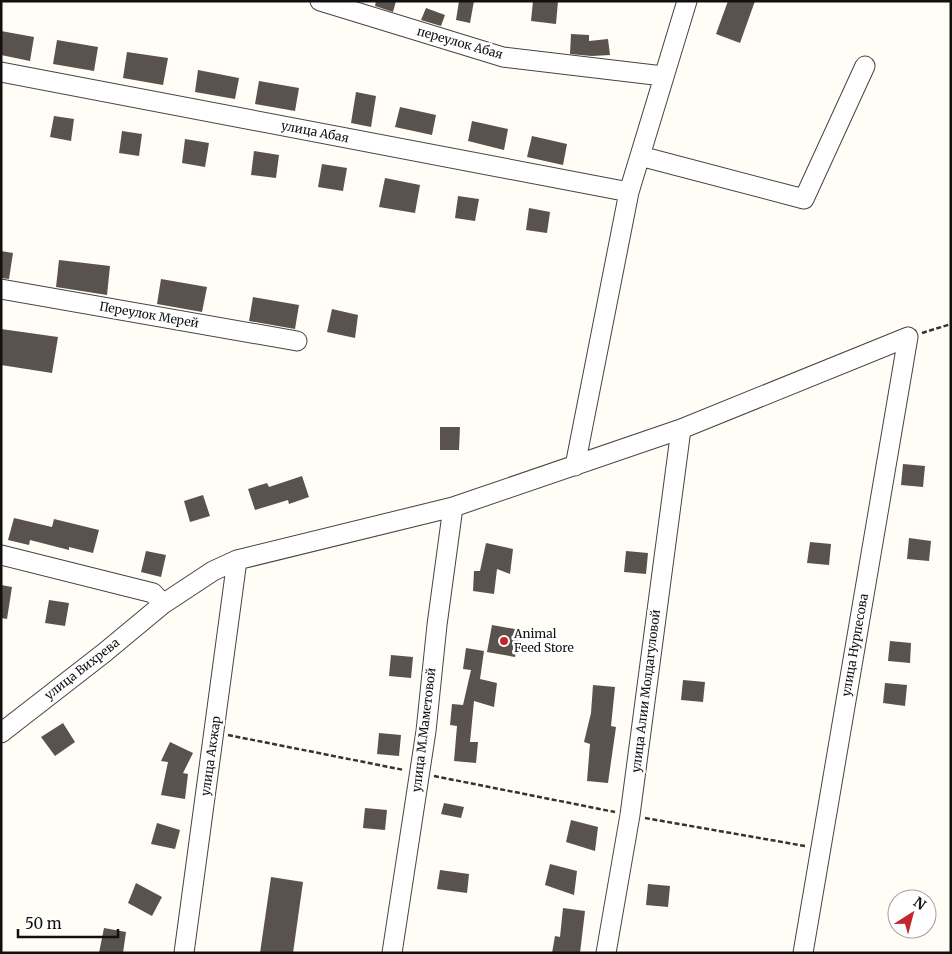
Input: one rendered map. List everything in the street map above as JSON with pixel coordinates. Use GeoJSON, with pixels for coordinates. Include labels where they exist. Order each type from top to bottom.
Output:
{"type":"FeatureCollection","features":[{"type":"Feature","properties":{"kind":"street","name":"переулок Абая"},"geometry":{"type":"LineString","coordinates":[[320,1],[503,57],[663,76]]}},
{"type":"Feature","properties":{"kind":"street"},"geometry":{"type":"LineString","coordinates":[[575,466],[629,192],[687,1]]}},
{"type":"Feature","properties":{"kind":"street"},"geometry":{"type":"LineString","coordinates":[[640,156],[804,198],[864,66]]}},
{"type":"Feature","properties":{"kind":"street","name":"улица Абая"},"geometry":{"type":"LineString","coordinates":[[1,72],[629,192]]}},
{"type":"Feature","properties":{"kind":"street","name":"Переулок Мерей"},"geometry":{"type":"LineString","coordinates":[[1,289],[297,341]]}},
{"type":"Feature","properties":{"kind":"street","name":"улица Вихрева"},"geometry":{"type":"LineString","coordinates":[[1,733],[104,653],[162,604],[213,571],[237,560],[453,507],[681,429],[908,337]]}},
{"type":"Feature","properties":{"kind":"street","name":"улица Нурпесова"},"geometry":{"type":"LineString","coordinates":[[803,953],[908,337]]}},
{"type":"Feature","properties":{"kind":"street","name":"улица Алии Молдагуловой"},"geometry":{"type":"LineString","coordinates":[[606,953],[630,815],[681,429]]}},
{"type":"Feature","properties":{"kind":"street","name":"улица М.Маметовой"},"geometry":{"type":"LineString","coordinates":[[392,953],[419,773],[453,507]]}},
{"type":"Feature","properties":{"kind":"street"},"geometry":{"type":"LineString","coordinates":[[1,555],[152,593],[162,604]]}},
{"type":"Feature","properties":{"kind":"street","name":"улица Акжар"},"geometry":{"type":"LineString","coordinates":[[184,953],[237,560]]}},
{"type":"Feature","properties":{"kind":"path"},"geometry":{"type":"LineString","coordinates":[[908,337],[951,324]]}},
{"type":"Feature","properties":{"kind":"path"},"geometry":{"type":"LineString","coordinates":[[215,732],[630,815],[820,848]]}},
{"type":"Feature","properties":{"kind":"building"},"geometry":{"type":"Polygon","coordinates":[[[376,1],[396,1],[393,12],[375,6],[376,1]]]}},
{"type":"Feature","properties":{"kind":"building"},"geometry":{"type":"Polygon","coordinates":[[[459,1],[474,1],[470,23],[456,20],[459,1]]]}},
{"type":"Feature","properties":{"kind":"building"},"geometry":{"type":"Polygon","coordinates":[[[533,1],[558,1],[556,24],[531,21],[533,1]]]}},
{"type":"Feature","properties":{"kind":"building"},"geometry":{"type":"Polygon","coordinates":[[[728,1],[755,1],[740,43],[716,34],[728,1]]]}},
{"type":"Feature","properties":{"kind":"building"},"geometry":{"type":"Polygon","coordinates":[[[426,8],[445,15],[441,26],[421,20],[426,8]]]}},
{"type":"Feature","properties":{"kind":"building"},"geometry":{"type":"Polygon","coordinates":[[[1,31],[34,37],[30,61],[1,55],[1,31]]]}},
{"type":"Feature","properties":{"kind":"building"},"geometry":{"type":"Polygon","coordinates":[[[571,34],[589,35],[589,41],[608,39],[610,55],[570,54],[571,34]]]}},
{"type":"Feature","properties":{"kind":"building"},"geometry":{"type":"Polygon","coordinates":[[[57,40],[98,47],[94,71],[53,64],[57,40]]]}},
{"type":"Feature","properties":{"kind":"building"},"geometry":{"type":"Polygon","coordinates":[[[127,52],[168,58],[163,85],[123,78],[127,52]]]}},
{"type":"Feature","properties":{"kind":"building"},"geometry":{"type":"Polygon","coordinates":[[[198,70],[239,78],[235,99],[195,92],[198,70]]]}},
{"type":"Feature","properties":{"kind":"building"},"geometry":{"type":"Polygon","coordinates":[[[259,81],[299,88],[295,111],[255,104],[259,81]]]}},
{"type":"Feature","properties":{"kind":"building"},"geometry":{"type":"Polygon","coordinates":[[[356,92],[376,96],[371,127],[351,123],[356,92]]]}},
{"type":"Feature","properties":{"kind":"building"},"geometry":{"type":"Polygon","coordinates":[[[400,107],[436,115],[432,135],[395,127],[400,107]]]}},
{"type":"Feature","properties":{"kind":"building"},"geometry":{"type":"Polygon","coordinates":[[[54,116],[74,119],[71,141],[50,137],[54,116]]]}},
{"type":"Feature","properties":{"kind":"building"},"geometry":{"type":"Polygon","coordinates":[[[472,121],[508,129],[504,150],[468,141],[472,121]]]}},
{"type":"Feature","properties":{"kind":"building"},"geometry":{"type":"Polygon","coordinates":[[[122,131],[142,134],[139,156],[119,153],[122,131]]]}},
{"type":"Feature","properties":{"kind":"building"},"geometry":{"type":"Polygon","coordinates":[[[532,136],[567,144],[563,165],[527,157],[532,136]]]}},
{"type":"Feature","properties":{"kind":"building"},"geometry":{"type":"Polygon","coordinates":[[[185,139],[209,143],[205,167],[182,163],[185,139]]]}},
{"type":"Feature","properties":{"kind":"building"},"geometry":{"type":"Polygon","coordinates":[[[254,151],[279,155],[276,178],[251,175],[254,151]]]}},
{"type":"Feature","properties":{"kind":"building"},"geometry":{"type":"Polygon","coordinates":[[[322,164],[347,168],[343,191],[318,187],[322,164]]]}},
{"type":"Feature","properties":{"kind":"building"},"geometry":{"type":"Polygon","coordinates":[[[385,178],[420,185],[415,213],[379,207],[385,178]]]}},
{"type":"Feature","properties":{"kind":"building"},"geometry":{"type":"Polygon","coordinates":[[[458,196],[479,199],[475,221],[455,218],[458,196]]]}},
{"type":"Feature","properties":{"kind":"building"},"geometry":{"type":"Polygon","coordinates":[[[529,208],[550,212],[547,233],[526,230],[529,208]]]}},
{"type":"Feature","properties":{"kind":"building"},"geometry":{"type":"Polygon","coordinates":[[[1,251],[13,253],[9,279],[1,278],[1,251]]]}},
{"type":"Feature","properties":{"kind":"building"},"geometry":{"type":"Polygon","coordinates":[[[59,260],[110,266],[107,295],[56,287],[59,260]]]}},
{"type":"Feature","properties":{"kind":"building"},"geometry":{"type":"Polygon","coordinates":[[[161,279],[207,287],[202,312],[157,304],[161,279]]]}},
{"type":"Feature","properties":{"kind":"building"},"geometry":{"type":"Polygon","coordinates":[[[253,297],[299,305],[295,329],[249,321],[253,297]]]}},
{"type":"Feature","properties":{"kind":"building"},"geometry":{"type":"Polygon","coordinates":[[[332,309],[358,315],[355,338],[327,332],[332,309]]]}},
{"type":"Feature","properties":{"kind":"building"},"geometry":{"type":"Polygon","coordinates":[[[1,329],[58,337],[52,373],[1,365],[1,329]]]}},
{"type":"Feature","properties":{"kind":"building"},"geometry":{"type":"Polygon","coordinates":[[[440,427],[460,427],[459,450],[440,450],[440,427]]]}},
{"type":"Feature","properties":{"kind":"building"},"geometry":{"type":"Polygon","coordinates":[[[903,464],[925,466],[923,487],[901,485],[903,464]]]}},
{"type":"Feature","properties":{"kind":"building"},"geometry":{"type":"Polygon","coordinates":[[[302,476],[309,497],[289,504],[288,500],[255,510],[248,489],[267,483],[269,487],[302,476]]]}},
{"type":"Feature","properties":{"kind":"building"},"geometry":{"type":"Polygon","coordinates":[[[203,495],[210,516],[190,522],[184,501],[203,495]]]}},
{"type":"Feature","properties":{"kind":"building"},"geometry":{"type":"Polygon","coordinates":[[[14,518],[52,527],[54,519],[99,530],[93,553],[69,547],[69,550],[30,540],[29,545],[8,540],[14,518]]]}},
{"type":"Feature","properties":{"kind":"building"},"geometry":{"type":"Polygon","coordinates":[[[909,538],[931,541],[929,561],[907,559],[909,538]]]}},
{"type":"Feature","properties":{"kind":"building"},"geometry":{"type":"Polygon","coordinates":[[[810,542],[831,544],[829,565],[807,563],[810,542]]]}},
{"type":"Feature","properties":{"kind":"building"},"geometry":{"type":"Polygon","coordinates":[[[486,543],[513,549],[510,574],[497,569],[494,594],[473,591],[474,571],[480,571],[486,543]]]}},
{"type":"Feature","properties":{"kind":"building"},"geometry":{"type":"Polygon","coordinates":[[[146,551],[166,555],[161,577],[141,572],[146,551]]]}},
{"type":"Feature","properties":{"kind":"building"},"geometry":{"type":"Polygon","coordinates":[[[626,551],[648,553],[646,574],[624,572],[626,551]]]}},
{"type":"Feature","properties":{"kind":"building"},"geometry":{"type":"Polygon","coordinates":[[[1,585],[12,587],[7,619],[1,618],[1,585]]]}},
{"type":"Feature","properties":{"kind":"building"},"geometry":{"type":"Polygon","coordinates":[[[49,600],[69,603],[65,626],[45,623],[49,600]]]}},
{"type":"Feature","properties":{"kind":"building","name":"Animal Feed Store"},"geometry":{"type":"Polygon","coordinates":[[[492,625],[520,630],[515,657],[487,652],[492,625]]]}},
{"type":"Feature","properties":{"kind":"building"},"geometry":{"type":"Polygon","coordinates":[[[890,641],[911,643],[910,663],[888,661],[890,641]]]}},
{"type":"Feature","properties":{"kind":"building"},"geometry":{"type":"Polygon","coordinates":[[[466,648],[484,651],[480,679],[497,683],[494,707],[474,701],[470,742],[478,742],[476,763],[454,761],[457,726],[450,725],[452,704],[463,705],[471,670],[463,669],[466,648]]]}},
{"type":"Feature","properties":{"kind":"building"},"geometry":{"type":"Polygon","coordinates":[[[391,655],[413,657],[411,678],[389,676],[391,655]]]}},
{"type":"Feature","properties":{"kind":"building"},"geometry":{"type":"Polygon","coordinates":[[[683,680],[705,682],[703,702],[681,700],[683,680]]]}},
{"type":"Feature","properties":{"kind":"building"},"geometry":{"type":"Polygon","coordinates":[[[885,683],[907,685],[905,706],[883,703],[885,683]]]}},
{"type":"Feature","properties":{"kind":"building"},"geometry":{"type":"Polygon","coordinates":[[[593,685],[615,687],[611,726],[616,727],[608,783],[587,781],[590,744],[584,742],[591,713],[593,685]]]}},
{"type":"Feature","properties":{"kind":"building"},"geometry":{"type":"Polygon","coordinates":[[[63,723],[75,742],[55,756],[41,737],[63,723]]]}},
{"type":"Feature","properties":{"kind":"building"},"geometry":{"type":"Polygon","coordinates":[[[379,733],[401,735],[399,756],[377,754],[379,733]]]}},
{"type":"Feature","properties":{"kind":"building"},"geometry":{"type":"Polygon","coordinates":[[[170,742],[193,753],[183,773],[188,774],[185,799],[161,795],[168,762],[161,761],[170,742]]]}},
{"type":"Feature","properties":{"kind":"building"},"geometry":{"type":"Polygon","coordinates":[[[444,803],[464,807],[461,818],[441,814],[444,803]]]}},
{"type":"Feature","properties":{"kind":"building"},"geometry":{"type":"Polygon","coordinates":[[[365,808],[387,810],[385,830],[363,828],[365,808]]]}},
{"type":"Feature","properties":{"kind":"building"},"geometry":{"type":"Polygon","coordinates":[[[571,820],[598,827],[595,851],[566,842],[571,820]]]}},
{"type":"Feature","properties":{"kind":"building"},"geometry":{"type":"Polygon","coordinates":[[[157,823],[180,830],[175,849],[151,844],[157,823]]]}},
{"type":"Feature","properties":{"kind":"building"},"geometry":{"type":"Polygon","coordinates":[[[550,864],[577,871],[574,895],[545,885],[550,864]]]}},
{"type":"Feature","properties":{"kind":"building"},"geometry":{"type":"Polygon","coordinates":[[[440,870],[469,874],[467,893],[437,889],[440,870]]]}},
{"type":"Feature","properties":{"kind":"building"},"geometry":{"type":"Polygon","coordinates":[[[271,877],[303,882],[293,953],[260,953],[271,877]]]}},
{"type":"Feature","properties":{"kind":"building"},"geometry":{"type":"Polygon","coordinates":[[[136,883],[162,897],[152,916],[128,903],[136,883]]]}},
{"type":"Feature","properties":{"kind":"building"},"geometry":{"type":"Polygon","coordinates":[[[648,884],[670,886],[668,907],[646,905],[648,884]]]}},
{"type":"Feature","properties":{"kind":"building"},"geometry":{"type":"Polygon","coordinates":[[[563,908],[585,911],[580,953],[552,953],[555,936],[560,937],[563,908]]]}},
{"type":"Feature","properties":{"kind":"building"},"geometry":{"type":"Polygon","coordinates":[[[104,928],[126,932],[123,953],[99,953],[104,928]]]}},
{"type":"Feature","properties":{"kind":"place","name":"Animal Feed Store"},"geometry":{"type":"Point","coordinates":[504,641]}}]}
